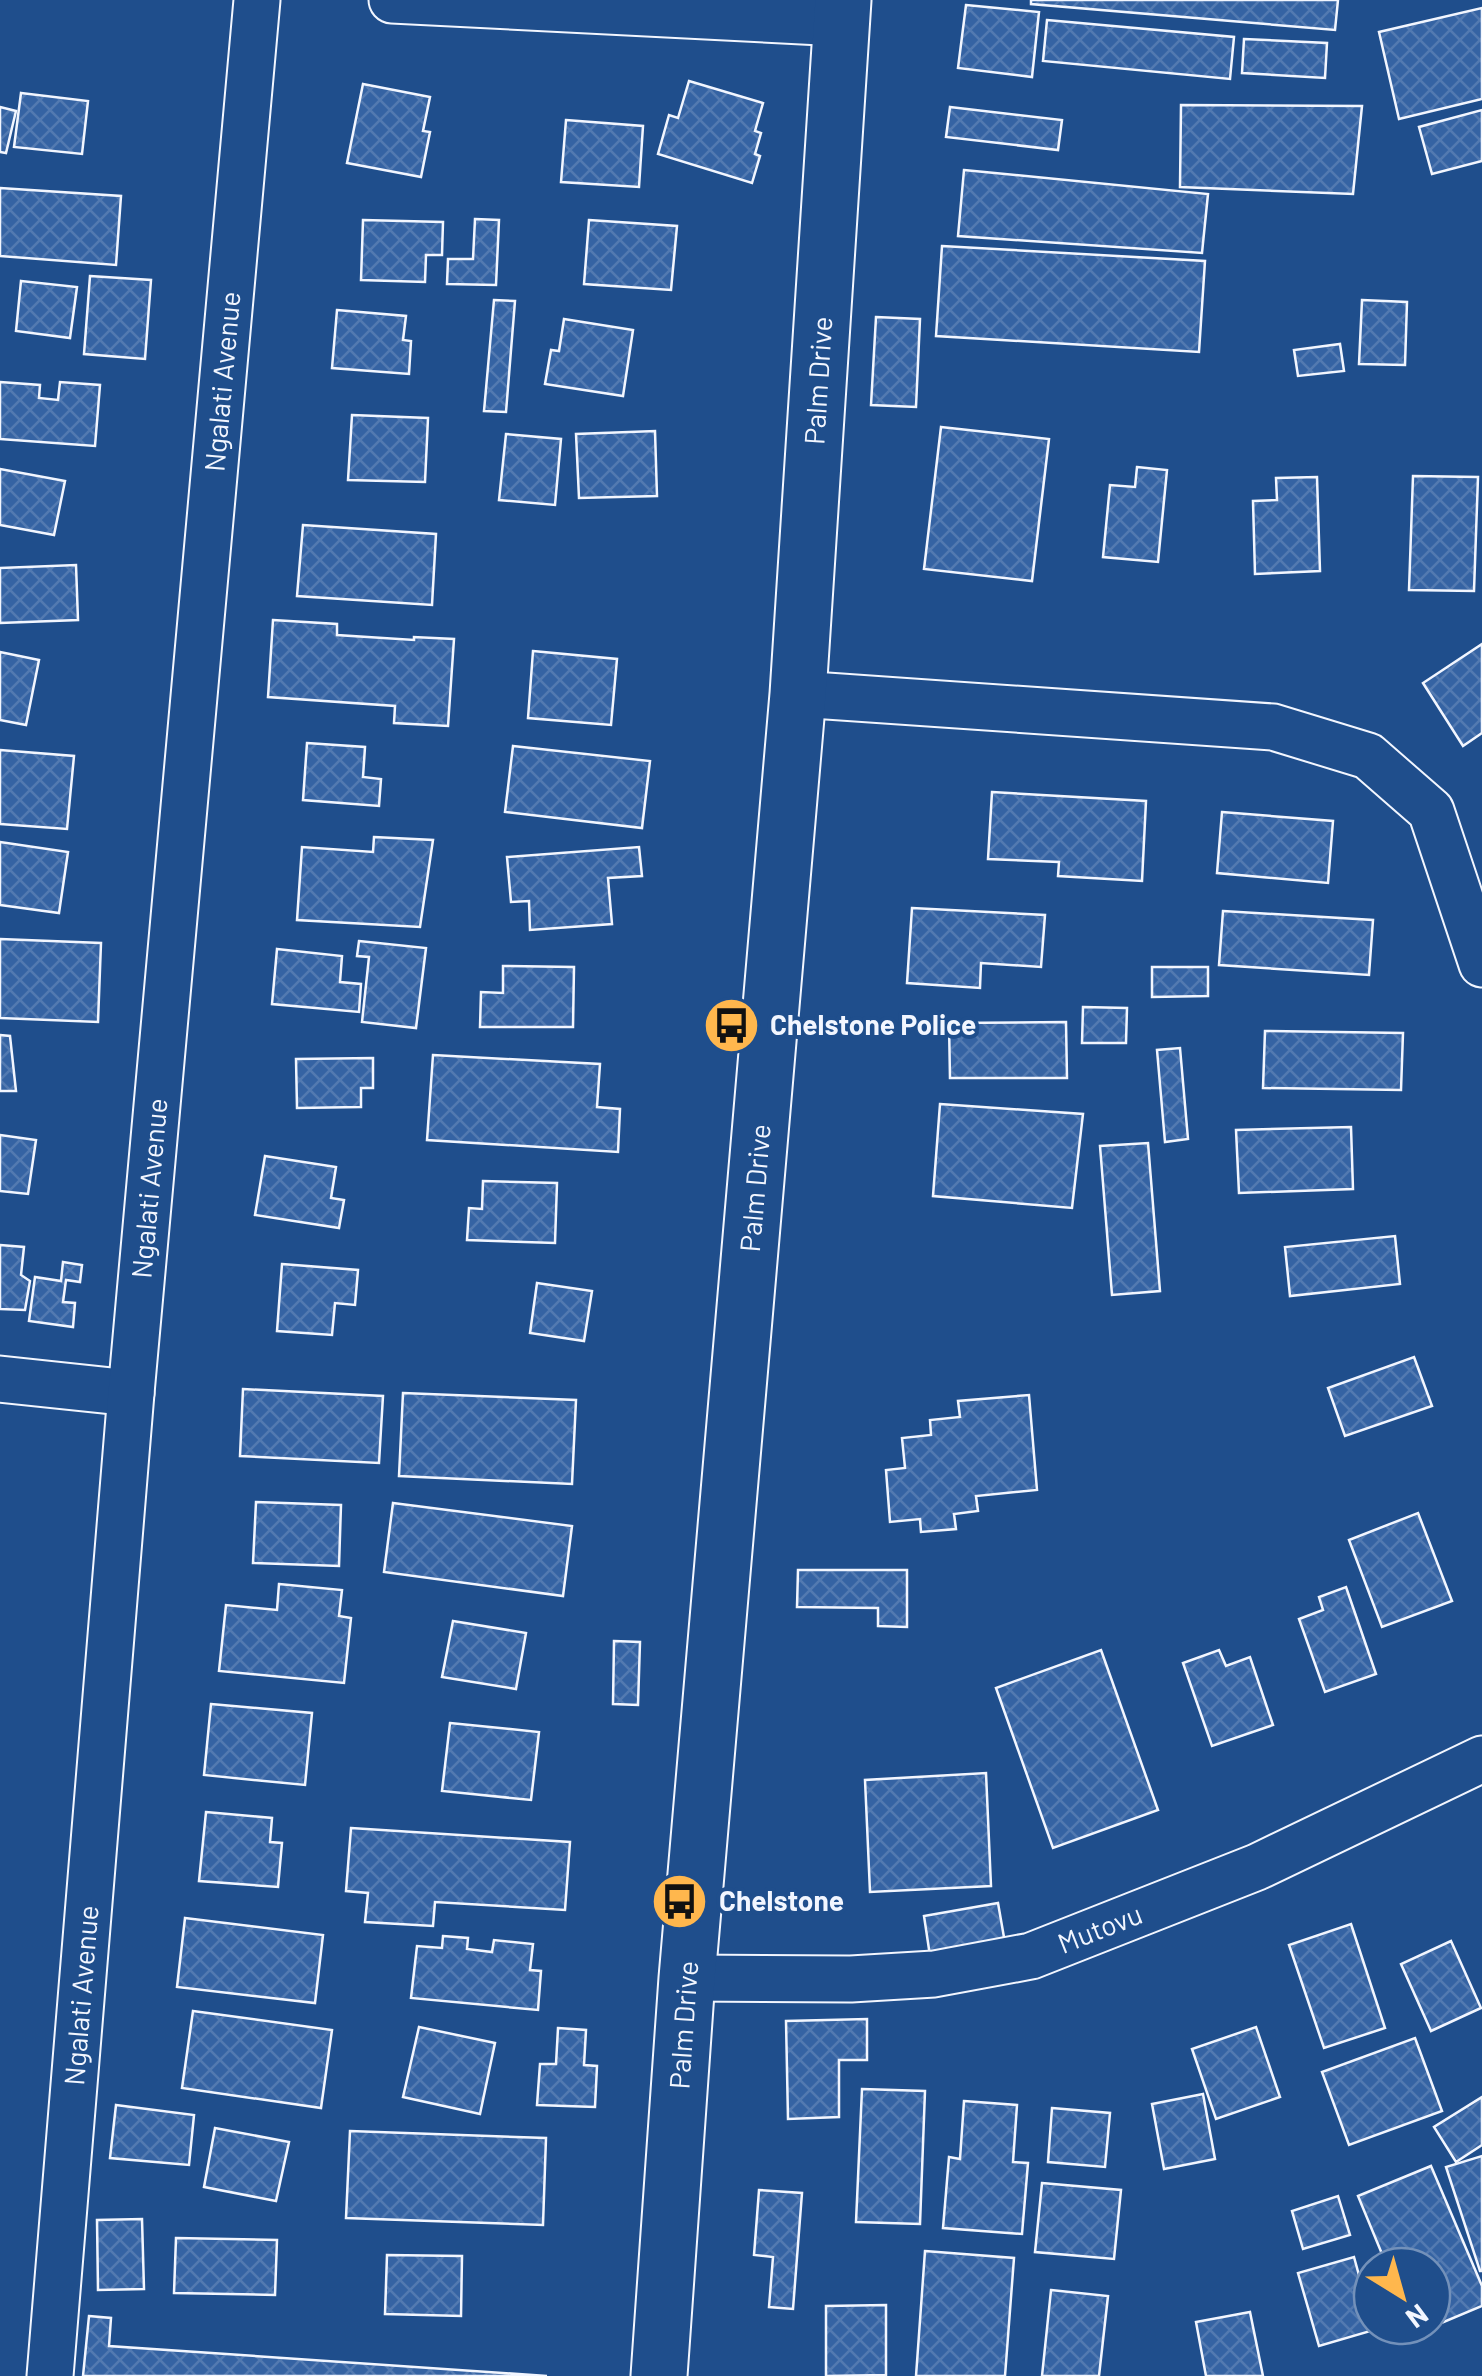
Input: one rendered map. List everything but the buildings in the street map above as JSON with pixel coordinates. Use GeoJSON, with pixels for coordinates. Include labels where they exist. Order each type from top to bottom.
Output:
{"type":"FeatureCollection","features":[{"type":"Feature","properties":{"kind":"street","name":"Ngalati Avenue"},"geometry":{"type":"LineString","coordinates":[[50,2376],[132,1394],[257,0]]}},
{"type":"Feature","properties":{"kind":"street"},"geometry":{"type":"LineString","coordinates":[[392,0],[842,12]]}},
{"type":"Feature","properties":{"kind":"street","name":"Palm Drive"},"geometry":{"type":"LineString","coordinates":[[658,2376],[688,1978],[798,694],[842,12]]}},
{"type":"Feature","properties":{"kind":"street"},"geometry":{"type":"LineString","coordinates":[[798,694],[1274,727],[1368,756],[1431,811],[1482,964]]}},
{"type":"Feature","properties":{"kind":"street"},"geometry":{"type":"LineString","coordinates":[[0,1379],[132,1394]]}},
{"type":"Feature","properties":{"kind":"street","name":"Mutovu"},"geometry":{"type":"LineString","coordinates":[[688,1978],[851,1979],[934,1974],[1031,1956],[1257,1867],[1482,1759]]}},
{"type":"Feature","properties":{"kind":"place","name":"Chelstone Police"},"geometry":{"type":"Point","coordinates":[731,1025]}},
{"type":"Feature","properties":{"kind":"place","name":"Chelstone"},"geometry":{"type":"Point","coordinates":[680,1901]}}]}
